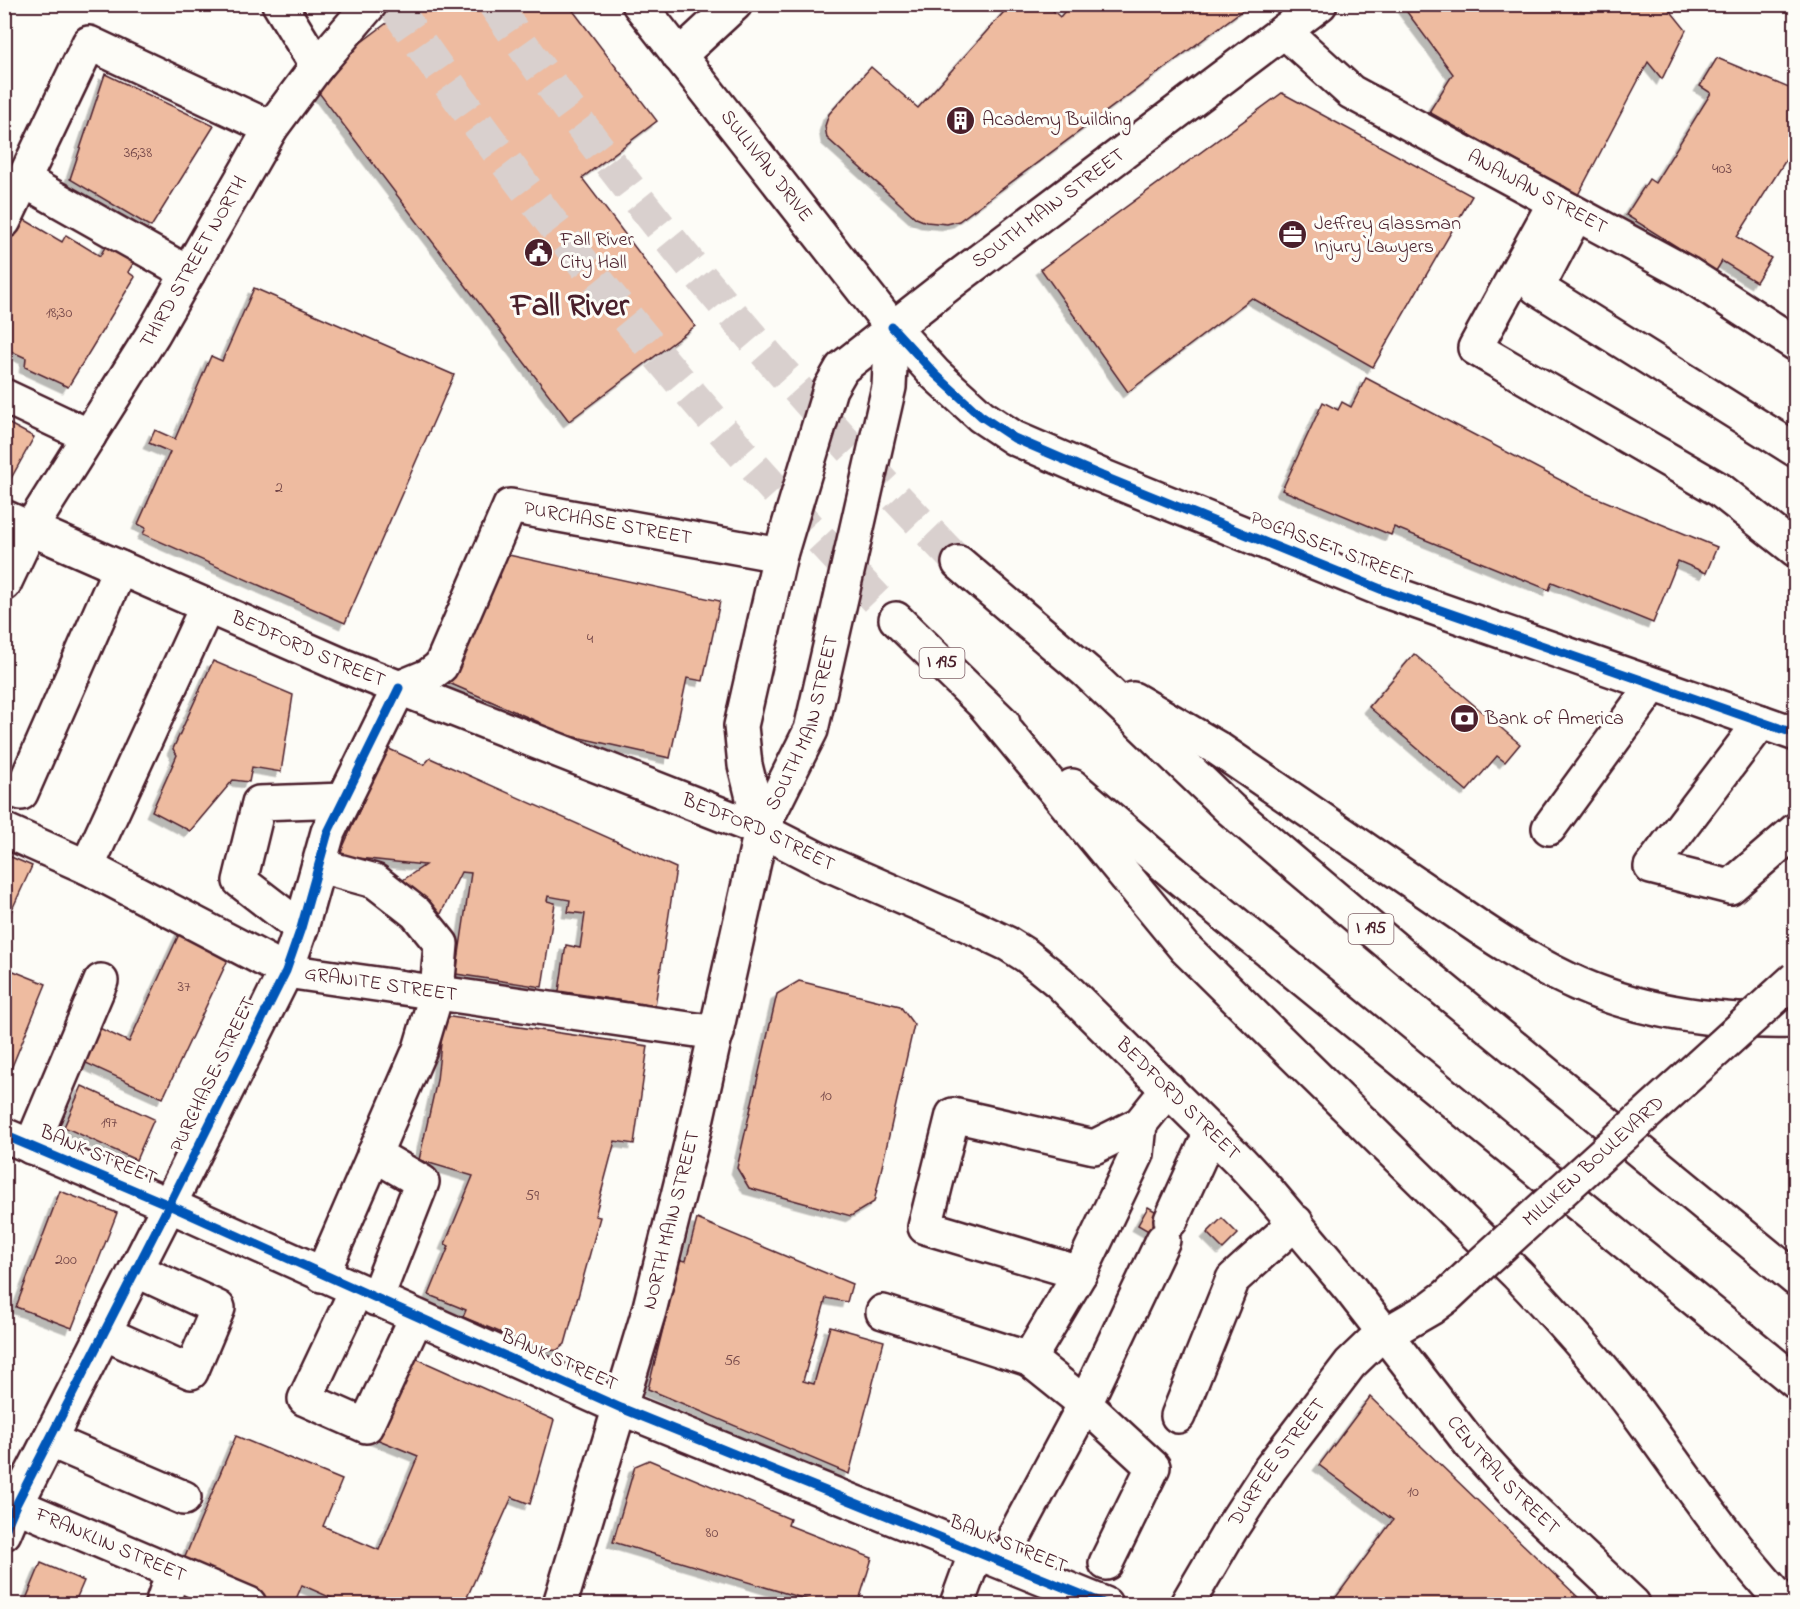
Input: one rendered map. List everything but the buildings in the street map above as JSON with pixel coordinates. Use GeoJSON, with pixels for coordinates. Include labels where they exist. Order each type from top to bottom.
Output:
{"type":"FeatureCollection","features":[{"type":"Feature","properties":{"kind":"main road"},"geometry":{"type":"LineString","coordinates":[[279,4],[317,66]]}},
{"type":"Feature","properties":{"kind":"main road","name":"THIRD STREET NORTH"},"geometry":{"type":"LineString","coordinates":[[4,584],[17,523],[89,436],[153,334],[271,128],[317,66],[370,4]]}},
{"type":"Feature","properties":{"kind":"main road","name":"SULLIVAN DRIVE"},"geometry":{"type":"LineString","coordinates":[[639,4],[892,327]]}},
{"type":"Feature","properties":{"kind":"main road","name":"SOUTH MAIN STREET"},"geometry":{"type":"LineString","coordinates":[[761,830],[745,765],[741,726],[780,555],[830,388],[842,368],[892,327],[1320,4]]}},
{"type":"Feature","properties":{"kind":"main road"},"geometry":{"type":"LineString","coordinates":[[679,56],[726,7]]}},
{"type":"Feature","properties":{"kind":"main road","name":"ANAWAN STREET"},"geometry":{"type":"LineString","coordinates":[[1284,31],[1351,92],[1791,332]]}},
{"type":"Feature","properties":{"kind":"main road"},"geometry":{"type":"LineString","coordinates":[[4,221],[89,43],[271,128]]}},
{"type":"Feature","properties":{"kind":"main road"},"geometry":{"type":"LineString","coordinates":[[23,180],[188,273]]}},
{"type":"Feature","properties":{"kind":"main road"},"geometry":{"type":"LineString","coordinates":[[1566,208],[1526,281],[1475,348],[1720,490],[1796,550]]}},
{"type":"Feature","properties":{"kind":"main road"},"geometry":{"type":"LineString","coordinates":[[1526,281],[1796,450]]}},
{"type":"Feature","properties":{"kind":"main road","name":"SOUTH MAIN STREET"},"geometry":{"type":"LineString","coordinates":[[761,830],[811,730],[889,387],[892,327]]}},
{"type":"Feature","properties":{"kind":"main road","name":"POCASSET STREET"},"geometry":{"type":"LineString","coordinates":[[892,327],[935,374],[973,409],[1014,438],[1373,586],[1796,734]]}},
{"type":"Feature","properties":{"kind":"main road"},"geometry":{"type":"LineString","coordinates":[[4,396],[89,436]]}},
{"type":"Feature","properties":{"kind":"main road","name":"PURCHASE STREET"},"geometry":{"type":"LineString","coordinates":[[9,1513],[50,1440],[286,970],[302,928],[328,832],[399,688],[428,676],[441,666],[510,506],[780,555]]}},
{"type":"Feature","properties":{"kind":"main road","name":"BEDFORD STREET"},"geometry":{"type":"LineString","coordinates":[[17,523],[399,688],[761,830],[826,863],[964,922],[1008,944],[1059,982],[1241,1161],[1296,1222],[1385,1334]]}},
{"type":"Feature","properties":{"kind":"main road","name":"I 195"},"geometry":{"type":"LineString","coordinates":[[959,563],[1087,672],[1230,809],[1421,971],[1796,1279]]}},
{"type":"Feature","properties":{"kind":"main road"},"geometry":{"type":"LineString","coordinates":[[21,793],[120,568]]}},
{"type":"Feature","properties":{"kind":"main road"},"geometry":{"type":"LineString","coordinates":[[87,867],[207,606]]}},
{"type":"Feature","properties":{"kind":"main road","name":"I 195"},"geometry":{"type":"LineString","coordinates":[[896,619],[987,708],[1080,793],[1176,875],[1796,1382]]}},
{"type":"Feature","properties":{"kind":"main road"},"geometry":{"type":"LineString","coordinates":[[1087,672],[1217,748],[1490,934],[1555,974],[1598,992],[1642,1005],[1686,1014],[1726,1019],[1796,1020]]}},
{"type":"Feature","properties":{"kind":"main road"},"geometry":{"type":"LineString","coordinates":[[1549,828],[1653,685]]}},
{"type":"Feature","properties":{"kind":"main road"},"geometry":{"type":"LineString","coordinates":[[987,708],[1185,948],[1563,1321],[1636,1411],[1760,1577],[1785,1605]]}},
{"type":"Feature","properties":{"kind":"main road"},"geometry":{"type":"LineString","coordinates":[[1761,722],[1651,867],[1730,887],[1795,830]]}},
{"type":"Feature","properties":{"kind":"main road"},"geometry":{"type":"LineString","coordinates":[[302,928],[240,881],[259,803],[344,800]]}},
{"type":"Feature","properties":{"kind":"main road","name":"GRANITE STREET"},"geometry":{"type":"LineString","coordinates":[[4,830],[87,867],[286,970],[717,1033]]}},
{"type":"Feature","properties":{"kind":"main road","name":"NORTH MAIN STREET"},"geometry":{"type":"LineString","coordinates":[[560,1605],[649,1311],[717,1033],[761,830]]}},
{"type":"Feature","properties":{"kind":"main road"},"geometry":{"type":"LineString","coordinates":[[320,866],[375,881],[416,913],[441,944],[437,992],[420,1049],[322,1275]]}},
{"type":"Feature","properties":{"kind":"main road","name":"MILLIKEN BOULEVARD"},"geometry":{"type":"LineString","coordinates":[[1385,1334],[1435,1305],[1796,978]]}},
{"type":"Feature","properties":{"kind":"main road"},"geometry":{"type":"LineString","coordinates":[[18,1141],[101,981]]}},
{"type":"Feature","properties":{"kind":"main road"},"geometry":{"type":"LineString","coordinates":[[1080,1273],[925,1227],[953,1115],[1095,1147],[1140,1124],[1168,1089]]}},
{"type":"Feature","properties":{"kind":"main road"},"geometry":{"type":"LineString","coordinates":[[1029,1359],[1080,1273],[1137,1154],[1140,1124]]}},
{"type":"Feature","properties":{"kind":"main road"},"geometry":{"type":"LineString","coordinates":[[1016,1533],[1085,1404],[1211,1132]]}},
{"type":"Feature","properties":{"kind":"main road","name":"BANK STREET"},"geometry":{"type":"LineString","coordinates":[[18,1141],[169,1205],[416,1318],[621,1408],[1105,1605]]}},
{"type":"Feature","properties":{"kind":"main road"},"geometry":{"type":"LineString","coordinates":[[374,1154],[422,1182],[366,1295],[305,1399],[366,1426],[416,1318]]}},
{"type":"Feature","properties":{"kind":"main road"},"geometry":{"type":"LineString","coordinates":[[1178,1416],[1233,1280],[1296,1222]]}},
{"type":"Feature","properties":{"kind":"main road"},"geometry":{"type":"LineString","coordinates":[[104,1333],[191,1372],[218,1308],[136,1270]]}},
{"type":"Feature","properties":{"kind":"main road"},"geometry":{"type":"LineString","coordinates":[[883,1312],[1029,1359],[1085,1404],[1153,1467],[1106,1563]]}},
{"type":"Feature","properties":{"kind":"main road","name":"DURFEE STREET"},"geometry":{"type":"LineString","coordinates":[[1187,1605],[1250,1499],[1291,1440],[1350,1364],[1362,1351],[1385,1334]]}},
{"type":"Feature","properties":{"kind":"main road","name":"CENTRAL STREET"},"geometry":{"type":"LineString","coordinates":[[1385,1334],[1472,1446],[1511,1489],[1633,1605]]}},
{"type":"Feature","properties":{"kind":"main road"},"geometry":{"type":"LineString","coordinates":[[50,1440],[184,1498]]}},
{"type":"Feature","properties":{"kind":"main road","name":"FRANKLIN STREET"},"geometry":{"type":"LineString","coordinates":[[9,1513],[173,1572],[249,1605]]}},
{"type":"Feature","properties":{"kind":"main road"},"geometry":{"type":"LineString","coordinates":[[957,1605],[976,1552]]}},
{"type":"Feature","properties":{"kind":"main road"},"geometry":{"type":"LineString","coordinates":[[162,1605],[173,1572]]}},
{"type":"Feature","properties":{"kind":"tunnel"},"geometry":{"type":"LineString","coordinates":[[393,4],[509,166],[631,323],[760,474],[896,619]]}},
{"type":"Feature","properties":{"kind":"tunnel"},"geometry":{"type":"LineString","coordinates":[[494,4],[601,152],[715,294],[834,431],[959,563]]}},
{"type":"Feature","properties":{"kind":"cycle path"},"geometry":{"type":"LineString","coordinates":[[892,327],[935,374],[981,416],[1014,438],[1383,590],[1796,734]]}},
{"type":"Feature","properties":{"kind":"cycle path"},"geometry":{"type":"LineString","coordinates":[[4,1533],[15,1507],[286,971],[301,928],[328,832],[399,688]]}},
{"type":"Feature","properties":{"kind":"cycle path"},"geometry":{"type":"LineString","coordinates":[[4,1135],[169,1205],[621,1408],[1105,1604]]}},
{"type":"Feature","properties":{"kind":"place","name":"Academy Building"},"geometry":{"type":"Point","coordinates":[961,120]}},
{"type":"Feature","properties":{"kind":"place","name":"Jeffrey Glassman Injury Lawyers"},"geometry":{"type":"Point","coordinates":[1293,235]}},
{"type":"Feature","properties":{"kind":"place","name":"Fall River City Hall"},"geometry":{"type":"Point","coordinates":[539,252]}},
{"type":"Feature","properties":{"kind":"place","name":"Bank of America"},"geometry":{"type":"Point","coordinates":[1464,719]}},
{"type":"Feature","properties":{"kind":"district","name":"Fall River"},"geometry":{"type":"Point","coordinates":[570,307]}}]}
